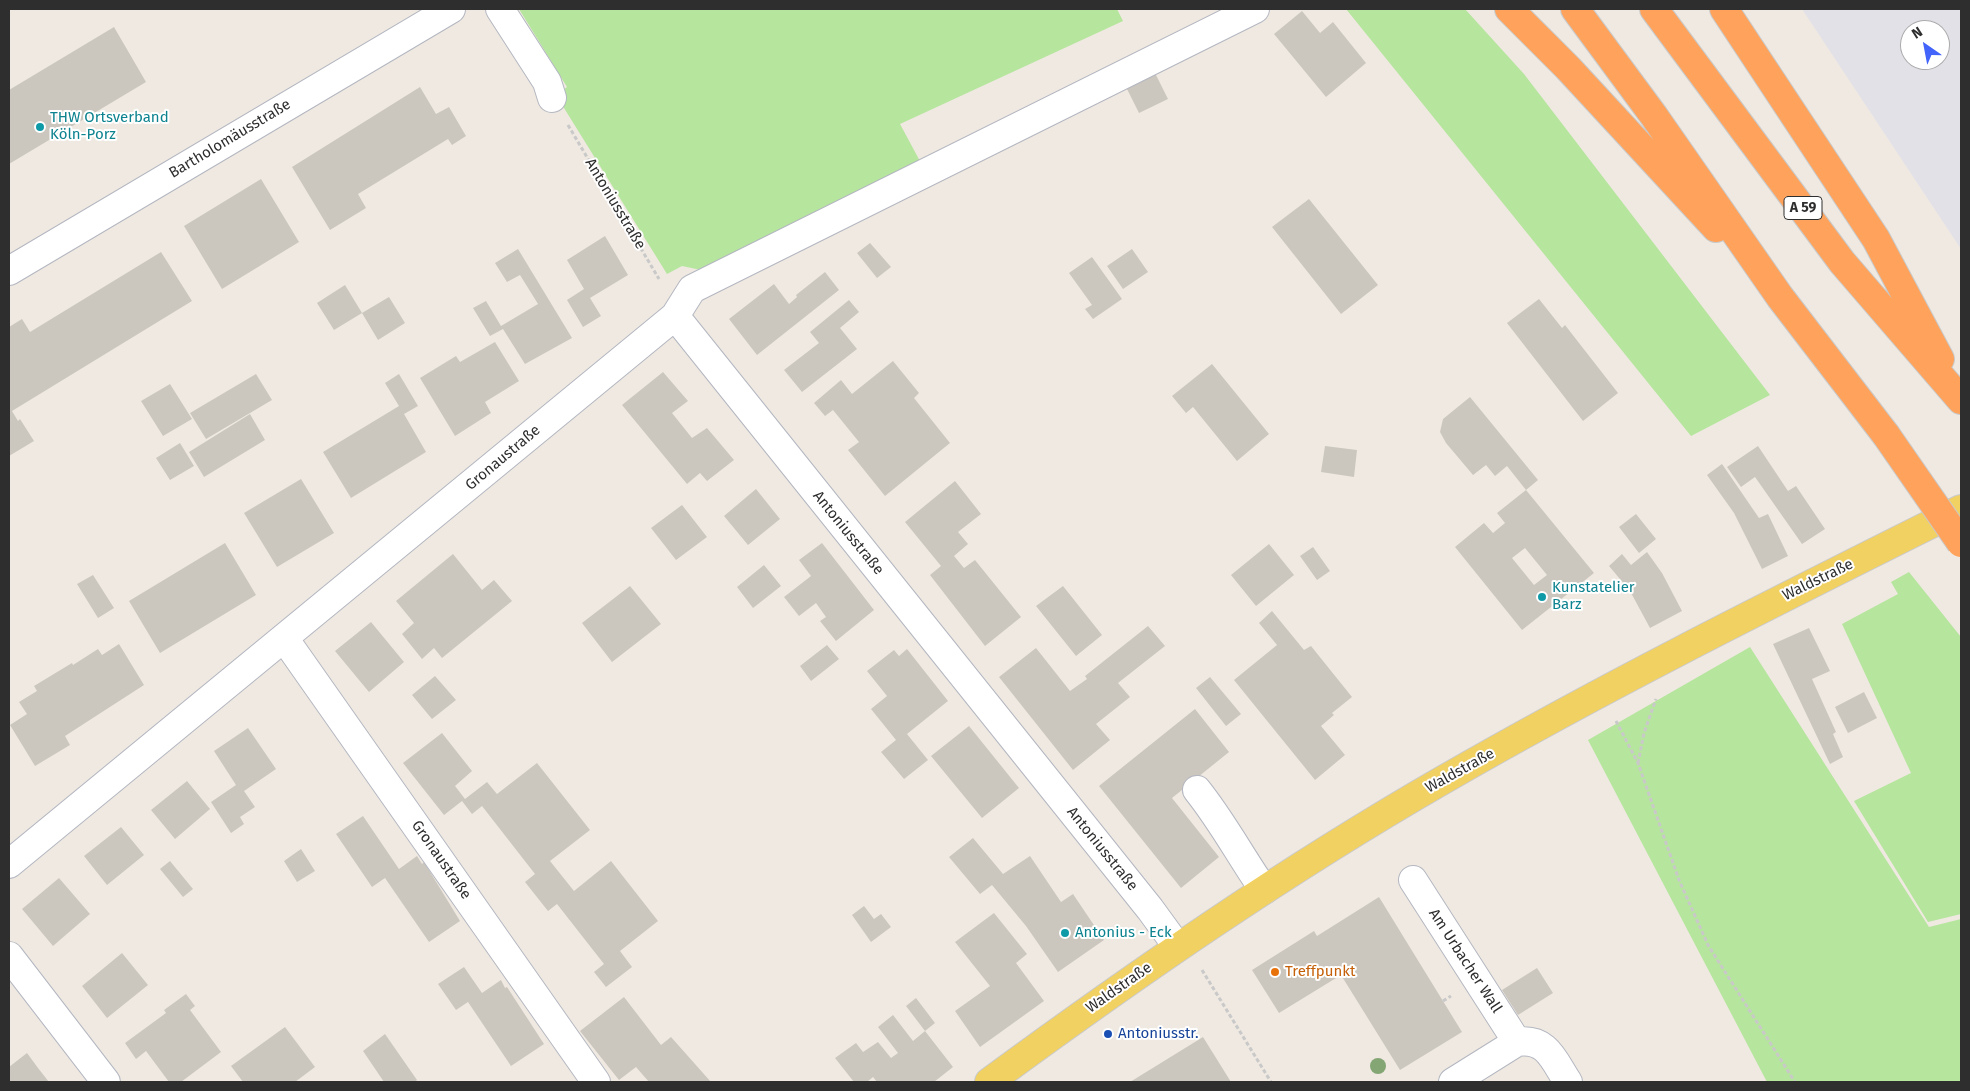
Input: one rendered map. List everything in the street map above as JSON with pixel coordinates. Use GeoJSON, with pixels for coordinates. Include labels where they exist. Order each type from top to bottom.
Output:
{"type":"FeatureCollection","features":[{"type":"Feature","properties":{"kind":"highway"},"geometry":{"type":"LineString","coordinates":[[1509,9],[1568,68],[1780,297]]}},
{"type":"Feature","properties":{"kind":"highway"},"geometry":{"type":"LineString","coordinates":[[1575,9],[1654,116],[1780,297],[1886,435],[1961,543]]}},
{"type":"Feature","properties":{"kind":"highway","name":"A 59"},"geometry":{"type":"LineString","coordinates":[[1654,9],[1842,262],[1961,399]]}},
{"type":"Feature","properties":{"kind":"highway"},"geometry":{"type":"LineString","coordinates":[[1724,9],[1876,239],[1961,399]]}},
{"type":"Feature","properties":{"kind":"main road","name":"Waldstraße"},"geometry":{"type":"LineString","coordinates":[[989,1082],[1181,944],[1264,890],[1446,778],[1768,605],[1961,509]]}},
{"type":"Feature","properties":{"kind":"street","name":"Bartholomäusstraße"},"geometry":{"type":"LineString","coordinates":[[9,271],[451,9]]}},
{"type":"Feature","properties":{"kind":"street"},"geometry":{"type":"LineString","coordinates":[[500,9],[547,82],[552,98]]}},
{"type":"Feature","properties":{"kind":"street","name":"Gronaustraße"},"geometry":{"type":"LineString","coordinates":[[9,864],[675,316],[692,288],[1255,9]]}},
{"type":"Feature","properties":{"kind":"street","name":"Antoniusstraße"},"geometry":{"type":"LineString","coordinates":[[675,316],[1150,909],[1181,944]]}},
{"type":"Feature","properties":{"kind":"street","name":"Gronaustraße"},"geometry":{"type":"LineString","coordinates":[[284,638],[596,1082]]}},
{"type":"Feature","properties":{"kind":"street"},"geometry":{"type":"LineString","coordinates":[[1197,790],[1216,815],[1235,849],[1264,890]]}},
{"type":"Feature","properties":{"kind":"street","name":"Am Urbacher Wall"},"geometry":{"type":"LineString","coordinates":[[1413,880],[1517,1042]]}},
{"type":"Feature","properties":{"kind":"street"},"geometry":{"type":"LineString","coordinates":[[9,956],[106,1082]]}},
{"type":"Feature","properties":{"kind":"street"},"geometry":{"type":"LineString","coordinates":[[1453,1082],[1517,1042],[1528,1040],[1537,1042],[1548,1052],[1568,1082]]}},
{"type":"Feature","properties":{"kind":"path","name":"Antoniusstraße"},"geometry":{"type":"LineString","coordinates":[[552,98],[655,269],[675,316]]}},
{"type":"Feature","properties":{"kind":"path"},"geometry":{"type":"LineString","coordinates":[[1638,763],[1644,733],[1652,714],[1658,690],[1651,667]]}},
{"type":"Feature","properties":{"kind":"path"},"geometry":{"type":"LineString","coordinates":[[1601,694],[1638,763],[1679,880],[1708,945],[1795,1082]]}},
{"type":"Feature","properties":{"kind":"path"},"geometry":{"type":"LineString","coordinates":[[1181,944],[1272,1082]]}},
{"type":"Feature","properties":{"kind":"shaded area"},"geometry":{"type":"Polygon","coordinates":[[[1802,9],[1961,9],[1961,249],[1802,9]]]}},
{"type":"Feature","properties":{"kind":"green space"},"geometry":{"type":"Polygon","coordinates":[[[519,9],[1117,9],[1123,21],[900,124],[921,163],[701,270],[682,266],[667,274],[564,108],[562,91],[567,87],[519,9]]]}},
{"type":"Feature","properties":{"kind":"green space"},"geometry":{"type":"Polygon","coordinates":[[[1346,9],[1465,9],[1524,74],[1770,395],[1691,436],[1346,9]]]}},
{"type":"Feature","properties":{"kind":"green space"},"geometry":{"type":"Polygon","coordinates":[[[1909,572],[1961,637],[1961,914],[1928,922],[1854,801],[1911,773],[1842,624],[1898,594],[1891,582],[1909,572]]]}},
{"type":"Feature","properties":{"kind":"green space"},"geometry":{"type":"Polygon","coordinates":[[[1750,647],[1929,927],[1961,919],[1961,1082],[1767,1082],[1588,740],[1750,647]]]}},
{"type":"Feature","properties":{"kind":"building"},"geometry":{"type":"Polygon","coordinates":[[[1302,11],[1320,33],[1333,22],[1366,63],[1326,97],[1274,34],[1302,11]]]}},
{"type":"Feature","properties":{"kind":"building","name":"THW Ortsverband Köln-Porz"},"geometry":{"type":"Polygon","coordinates":[[[114,27],[146,82],[9,164],[9,90],[114,27]]]}},
{"type":"Feature","properties":{"kind":"building"},"geometry":{"type":"Polygon","coordinates":[[[1155,73],[1168,99],[1139,113],[1126,87],[1155,73]]]}},
{"type":"Feature","properties":{"kind":"building"},"geometry":{"type":"Polygon","coordinates":[[[420,87],[436,114],[449,107],[466,136],[452,145],[448,139],[358,194],[366,208],[330,230],[292,167],[420,87]]]}},
{"type":"Feature","properties":{"kind":"building"},"geometry":{"type":"Polygon","coordinates":[[[261,179],[299,242],[222,289],[184,226],[261,179]]]}},
{"type":"Feature","properties":{"kind":"building"},"geometry":{"type":"Polygon","coordinates":[[[1309,199],[1378,285],[1341,314],[1272,227],[1309,199]]]}},
{"type":"Feature","properties":{"kind":"building"},"geometry":{"type":"Polygon","coordinates":[[[605,236],[628,275],[590,298],[601,316],[583,327],[567,300],[584,289],[567,260],[605,236]]]}},
{"type":"Feature","properties":{"kind":"building"},"geometry":{"type":"Polygon","coordinates":[[[870,243],[891,267],[877,278],[857,253],[870,243]]]}},
{"type":"Feature","properties":{"kind":"building"},"geometry":{"type":"Polygon","coordinates":[[[518,249],[572,338],[525,364],[503,329],[490,336],[473,308],[486,301],[501,326],[538,304],[520,275],[507,282],[495,263],[518,249]]]}},
{"type":"Feature","properties":{"kind":"building"},"geometry":{"type":"Polygon","coordinates":[[[1132,249],[1148,272],[1123,289],[1107,266],[1132,249]]]}},
{"type":"Feature","properties":{"kind":"building"},"geometry":{"type":"Polygon","coordinates":[[[161,252],[192,301],[12,411],[18,421],[20,419],[34,441],[9,456],[9,327],[22,319],[30,332],[161,252]]]}},
{"type":"Feature","properties":{"kind":"building"},"geometry":{"type":"Polygon","coordinates":[[[1092,257],[1122,299],[1093,319],[1085,309],[1092,305],[1069,273],[1092,257]]]}},
{"type":"Feature","properties":{"kind":"building"},"geometry":{"type":"Polygon","coordinates":[[[825,272],[839,290],[757,355],[729,319],[774,284],[789,304],[797,297],[796,295],[825,272]]]}},
{"type":"Feature","properties":{"kind":"building"},"geometry":{"type":"Polygon","coordinates":[[[345,285],[362,313],[334,330],[317,303],[345,285]]]}},
{"type":"Feature","properties":{"kind":"building"},"geometry":{"type":"Polygon","coordinates":[[[389,297],[405,323],[378,340],[362,313],[389,297]]]}},
{"type":"Feature","properties":{"kind":"building"},"geometry":{"type":"Polygon","coordinates":[[[1539,299],[1562,328],[1565,325],[1618,393],[1583,421],[1507,323],[1539,299]]]}},
{"type":"Feature","properties":{"kind":"building"},"geometry":{"type":"Polygon","coordinates":[[[849,300],[859,312],[840,328],[857,349],[802,392],[784,370],[819,343],[810,332],[849,300]]]}},
{"type":"Feature","properties":{"kind":"building"},"geometry":{"type":"Polygon","coordinates":[[[495,342],[519,381],[485,402],[491,413],[455,436],[420,378],[456,356],[460,362],[495,342]]]}},
{"type":"Feature","properties":{"kind":"building"},"geometry":{"type":"Polygon","coordinates":[[[893,361],[919,393],[914,398],[950,443],[885,496],[848,450],[859,442],[833,410],[825,416],[814,403],[841,380],[852,394],[893,361]]]}},
{"type":"Feature","properties":{"kind":"building"},"geometry":{"type":"Polygon","coordinates":[[[1212,364],[1269,434],[1237,461],[1193,407],[1186,413],[1172,396],[1212,364]]]}},
{"type":"Feature","properties":{"kind":"building"},"geometry":{"type":"Polygon","coordinates":[[[663,372],[688,401],[672,413],[692,438],[707,428],[734,460],[707,481],[700,473],[687,484],[622,405],[663,372]]]}},
{"type":"Feature","properties":{"kind":"building"},"geometry":{"type":"Polygon","coordinates":[[[256,374],[272,400],[206,439],[190,413],[256,374]]]}},
{"type":"Feature","properties":{"kind":"building"},"geometry":{"type":"Polygon","coordinates":[[[399,374],[418,406],[404,414],[426,452],[351,498],[323,452],[399,406],[385,383],[399,374]]]}},
{"type":"Feature","properties":{"kind":"building"},"geometry":{"type":"Polygon","coordinates":[[[170,384],[192,419],[163,436],[141,401],[170,384]]]}},
{"type":"Feature","properties":{"kind":"building"},"geometry":{"type":"Polygon","coordinates":[[[1470,397],[1538,480],[1526,490],[1507,466],[1495,476],[1486,465],[1473,475],[1446,443],[1440,432],[1443,419],[1470,397]]]}},
{"type":"Feature","properties":{"kind":"building"},"geometry":{"type":"Polygon","coordinates":[[[250,414],[265,440],[204,477],[189,452],[250,414]]]}},
{"type":"Feature","properties":{"kind":"building"},"geometry":{"type":"Polygon","coordinates":[[[180,443],[194,466],[170,480],[156,458],[180,443]]]}},
{"type":"Feature","properties":{"kind":"building"},"geometry":{"type":"Polygon","coordinates":[[[1325,446],[1357,450],[1354,477],[1321,472],[1325,446]]]}},
{"type":"Feature","properties":{"kind":"building"},"geometry":{"type":"Polygon","coordinates":[[[1758,446],[1788,491],[1796,486],[1825,529],[1802,544],[1755,477],[1741,487],[1727,467],[1758,446]]]}},
{"type":"Feature","properties":{"kind":"building"},"geometry":{"type":"Polygon","coordinates":[[[1722,464],[1759,518],[1768,514],[1788,556],[1762,569],[1734,513],[1707,475],[1722,464]]]}},
{"type":"Feature","properties":{"kind":"building"},"geometry":{"type":"Polygon","coordinates":[[[301,479],[334,533],[277,567],[244,513],[301,479]]]}},
{"type":"Feature","properties":{"kind":"building"},"geometry":{"type":"Polygon","coordinates":[[[955,481],[981,514],[958,532],[968,544],[954,556],[964,568],[975,560],[1021,617],[985,646],[930,575],[941,566],[905,522],[955,481]]]}},
{"type":"Feature","properties":{"kind":"building"},"geometry":{"type":"Polygon","coordinates":[[[756,489],[780,519],[748,545],[724,516],[756,489]]]}},
{"type":"Feature","properties":{"kind":"building"},"geometry":{"type":"Polygon","coordinates":[[[1526,490],[1594,573],[1522,630],[1455,547],[1484,523],[1493,533],[1505,523],[1497,513],[1526,490]],[[1525,548],[1512,558],[1534,585],[1547,575],[1525,548]]]}},
{"type":"Feature","properties":{"kind":"building"},"geometry":{"type":"Polygon","coordinates":[[[682,505],[707,537],[676,560],[651,528],[682,505]]]}},
{"type":"Feature","properties":{"kind":"building"},"geometry":{"type":"Polygon","coordinates":[[[1636,514],[1656,539],[1639,553],[1619,527],[1636,514]]]}},
{"type":"Feature","properties":{"kind":"building"},"geometry":{"type":"Polygon","coordinates":[[[225,543],[256,595],[160,653],[129,601],[225,543]]]}},
{"type":"Feature","properties":{"kind":"building"},"geometry":{"type":"Polygon","coordinates":[[[822,543],[874,610],[836,641],[820,621],[826,617],[816,603],[799,616],[784,597],[811,576],[799,560],[822,543]]]}},
{"type":"Feature","properties":{"kind":"building"},"geometry":{"type":"Polygon","coordinates":[[[1269,544],[1294,575],[1256,606],[1231,575],[1269,544]]]}},
{"type":"Feature","properties":{"kind":"building"},"geometry":{"type":"Polygon","coordinates":[[[1313,547],[1330,571],[1317,580],[1300,556],[1313,547]]]}},
{"type":"Feature","properties":{"kind":"building"},"geometry":{"type":"Polygon","coordinates":[[[1647,552],[1662,573],[1682,611],[1650,628],[1630,591],[1609,566],[1622,554],[1631,565],[1647,552]]]}},
{"type":"Feature","properties":{"kind":"building"},"geometry":{"type":"Polygon","coordinates":[[[453,554],[482,590],[494,580],[512,601],[442,658],[434,648],[422,659],[402,634],[414,623],[396,601],[453,554]]]}},
{"type":"Feature","properties":{"kind":"building"},"geometry":{"type":"Polygon","coordinates":[[[764,565],[781,586],[753,608],[737,587],[764,565]]]}},
{"type":"Feature","properties":{"kind":"building"},"geometry":{"type":"Polygon","coordinates":[[[93,575],[114,608],[98,618],[77,584],[93,575]]]}},
{"type":"Feature","properties":{"kind":"building"},"geometry":{"type":"Polygon","coordinates":[[[630,586],[661,624],[612,662],[582,623],[630,586]]]}},
{"type":"Feature","properties":{"kind":"building"},"geometry":{"type":"Polygon","coordinates":[[[1063,586],[1102,635],[1076,656],[1036,606],[1063,586]]]}},
{"type":"Feature","properties":{"kind":"building"},"geometry":{"type":"Polygon","coordinates":[[[1272,611],[1304,650],[1311,646],[1352,697],[1332,713],[1334,715],[1321,726],[1345,755],[1315,780],[1234,680],[1277,645],[1259,623],[1272,611]]]}},
{"type":"Feature","properties":{"kind":"building"},"geometry":{"type":"Polygon","coordinates":[[[371,622],[404,662],[369,692],[335,651],[371,622]]]}},
{"type":"Feature","properties":{"kind":"building"},"geometry":{"type":"Polygon","coordinates":[[[1148,626],[1165,646],[1118,683],[1130,697],[1096,724],[1110,740],[1073,770],[999,677],[1036,648],[1070,691],[1087,679],[1085,676],[1148,626]]]}},
{"type":"Feature","properties":{"kind":"building"},"geometry":{"type":"Polygon","coordinates":[[[1809,628],[1830,671],[1812,679],[1836,732],[1833,734],[1843,757],[1830,764],[1773,644],[1809,628]]]}},
{"type":"Feature","properties":{"kind":"building"},"geometry":{"type":"Polygon","coordinates":[[[119,644],[144,685],[65,736],[70,745],[35,766],[10,725],[27,714],[19,702],[37,691],[34,686],[72,663],[73,665],[98,649],[102,655],[119,644]]]}},
{"type":"Feature","properties":{"kind":"building"},"geometry":{"type":"Polygon","coordinates":[[[827,645],[839,659],[811,681],[800,666],[827,645]]]}},
{"type":"Feature","properties":{"kind":"building"},"geometry":{"type":"Polygon","coordinates":[[[907,649],[948,701],[907,734],[928,760],[904,779],[881,752],[896,740],[871,709],[887,696],[867,671],[894,650],[899,656],[907,649]]]}},
{"type":"Feature","properties":{"kind":"building"},"geometry":{"type":"Polygon","coordinates":[[[435,676],[456,700],[432,719],[412,695],[435,676]]]}},
{"type":"Feature","properties":{"kind":"building"},"geometry":{"type":"Polygon","coordinates":[[[1210,677],[1241,714],[1226,726],[1196,688],[1210,677]]]}},
{"type":"Feature","properties":{"kind":"building"},"geometry":{"type":"Polygon","coordinates":[[[1864,692],[1877,718],[1848,733],[1835,707],[1864,692]]]}},
{"type":"Feature","properties":{"kind":"building"},"geometry":{"type":"Polygon","coordinates":[[[1195,709],[1229,752],[1172,798],[1219,857],[1181,888],[1099,786],[1195,709]]]}},
{"type":"Feature","properties":{"kind":"building"},"geometry":{"type":"Polygon","coordinates":[[[969,726],[1019,788],[982,818],[931,756],[969,726]]]}},
{"type":"Feature","properties":{"kind":"building"},"geometry":{"type":"Polygon","coordinates":[[[248,728],[276,769],[244,791],[255,807],[240,817],[244,824],[231,833],[211,802],[236,785],[214,751],[248,728]]]}},
{"type":"Feature","properties":{"kind":"building"},"geometry":{"type":"Polygon","coordinates":[[[442,733],[472,771],[455,786],[465,799],[487,782],[497,794],[537,763],[590,830],[550,861],[574,891],[611,861],[658,921],[620,951],[632,967],[606,987],[594,972],[604,964],[557,904],[548,911],[525,882],[535,874],[482,806],[472,814],[462,801],[444,815],[403,763],[442,733]]]}},
{"type":"Feature","properties":{"kind":"building"},"geometry":{"type":"Polygon","coordinates":[[[187,781],[210,809],[175,839],[151,810],[187,781]]]}},
{"type":"Feature","properties":{"kind":"building"},"geometry":{"type":"Polygon","coordinates":[[[363,816],[399,869],[417,856],[422,864],[424,862],[460,921],[429,942],[385,878],[372,887],[336,834],[363,816]]]}},
{"type":"Feature","properties":{"kind":"building"},"geometry":{"type":"Polygon","coordinates":[[[121,827],[144,855],[107,885],[84,856],[121,827]]]}},
{"type":"Feature","properties":{"kind":"building"},"geometry":{"type":"Polygon","coordinates":[[[973,838],[1003,874],[1030,856],[1061,902],[1073,894],[1104,940],[1058,972],[1026,926],[992,885],[980,894],[949,857],[973,838]]]}},
{"type":"Feature","properties":{"kind":"building"},"geometry":{"type":"Polygon","coordinates":[[[301,849],[315,871],[297,882],[284,861],[301,849]]]}},
{"type":"Feature","properties":{"kind":"building"},"geometry":{"type":"Polygon","coordinates":[[[170,861],[193,889],[183,897],[160,869],[170,861]]]}},
{"type":"Feature","properties":{"kind":"building"},"geometry":{"type":"Polygon","coordinates":[[[59,878],[90,914],[53,946],[22,909],[59,878]]]}},
{"type":"Feature","properties":{"kind":"building"},"geometry":{"type":"Polygon","coordinates":[[[1379,897],[1462,1032],[1400,1070],[1341,975],[1279,1013],[1252,970],[1314,931],[1317,936],[1379,897]]]}},
{"type":"Feature","properties":{"kind":"building"},"geometry":{"type":"Polygon","coordinates":[[[864,906],[874,919],[881,914],[891,927],[871,942],[852,915],[864,906]]]}},
{"type":"Feature","properties":{"kind":"building"},"geometry":{"type":"Polygon","coordinates":[[[994,913],[1027,954],[1016,963],[1044,1001],[980,1047],[955,1011],[990,986],[955,942],[994,913]]]}},
{"type":"Feature","properties":{"kind":"building"},"geometry":{"type":"Polygon","coordinates":[[[122,953],[148,985],[107,1018],[82,986],[122,953]]]}},
{"type":"Feature","properties":{"kind":"building"},"geometry":{"type":"Polygon","coordinates":[[[464,967],[482,993],[501,980],[544,1044],[511,1066],[468,1002],[456,1010],[438,984],[464,967]]]}},
{"type":"Feature","properties":{"kind":"building"},"geometry":{"type":"Polygon","coordinates":[[[1537,968],[1553,993],[1518,1015],[1502,990],[1537,968]]]}},
{"type":"Feature","properties":{"kind":"building"},"geometry":{"type":"Polygon","coordinates":[[[186,994],[195,1006],[190,1010],[221,1052],[181,1082],[169,1082],[146,1051],[136,1059],[125,1043],[166,1013],[164,1010],[186,994]]]}},
{"type":"Feature","properties":{"kind":"building"},"geometry":{"type":"Polygon","coordinates":[[[624,997],[661,1045],[671,1037],[711,1082],[649,1082],[636,1067],[619,1080],[580,1031],[624,997]]]}},
{"type":"Feature","properties":{"kind":"building"},"geometry":{"type":"Polygon","coordinates":[[[916,998],[935,1023],[925,1031],[906,1006],[916,998]]]}},
{"type":"Feature","properties":{"kind":"building"},"geometry":{"type":"Polygon","coordinates":[[[893,1015],[913,1041],[925,1031],[953,1067],[934,1082],[877,1082],[873,1077],[867,1082],[854,1082],[835,1058],[856,1043],[863,1052],[878,1042],[891,1058],[898,1053],[878,1027],[893,1015]]]}},
{"type":"Feature","properties":{"kind":"building"},"geometry":{"type":"Polygon","coordinates":[[[285,1027],[315,1067],[295,1082],[243,1082],[231,1066],[285,1027]]]}},
{"type":"Feature","properties":{"kind":"building"},"geometry":{"type":"Polygon","coordinates":[[[385,1034],[417,1080],[415,1082],[384,1082],[363,1051],[385,1034]]]}},
{"type":"Feature","properties":{"kind":"building"},"geometry":{"type":"Polygon","coordinates":[[[1203,1037],[1231,1082],[1130,1082],[1203,1037]]]}},
{"type":"Feature","properties":{"kind":"building"},"geometry":{"type":"Polygon","coordinates":[[[27,1053],[49,1082],[9,1082],[9,1067],[27,1053]]]}},
{"type":"Feature","properties":{"kind":"place","name":"THW Ortsverband Köln-Porz"},"geometry":{"type":"Point","coordinates":[40,127]}},
{"type":"Feature","properties":{"kind":"place","name":"Kunstatelier Barz"},"geometry":{"type":"Point","coordinates":[1542,597]}},
{"type":"Feature","properties":{"kind":"place","name":"Antonius - Eck"},"geometry":{"type":"Point","coordinates":[1065,933]}},
{"type":"Feature","properties":{"kind":"place","name":"Treffpunkt"},"geometry":{"type":"Point","coordinates":[1275,972]}},
{"type":"Feature","properties":{"kind":"place","name":"Antoniusstr."},"geometry":{"type":"Point","coordinates":[1108,1034]}}]}
